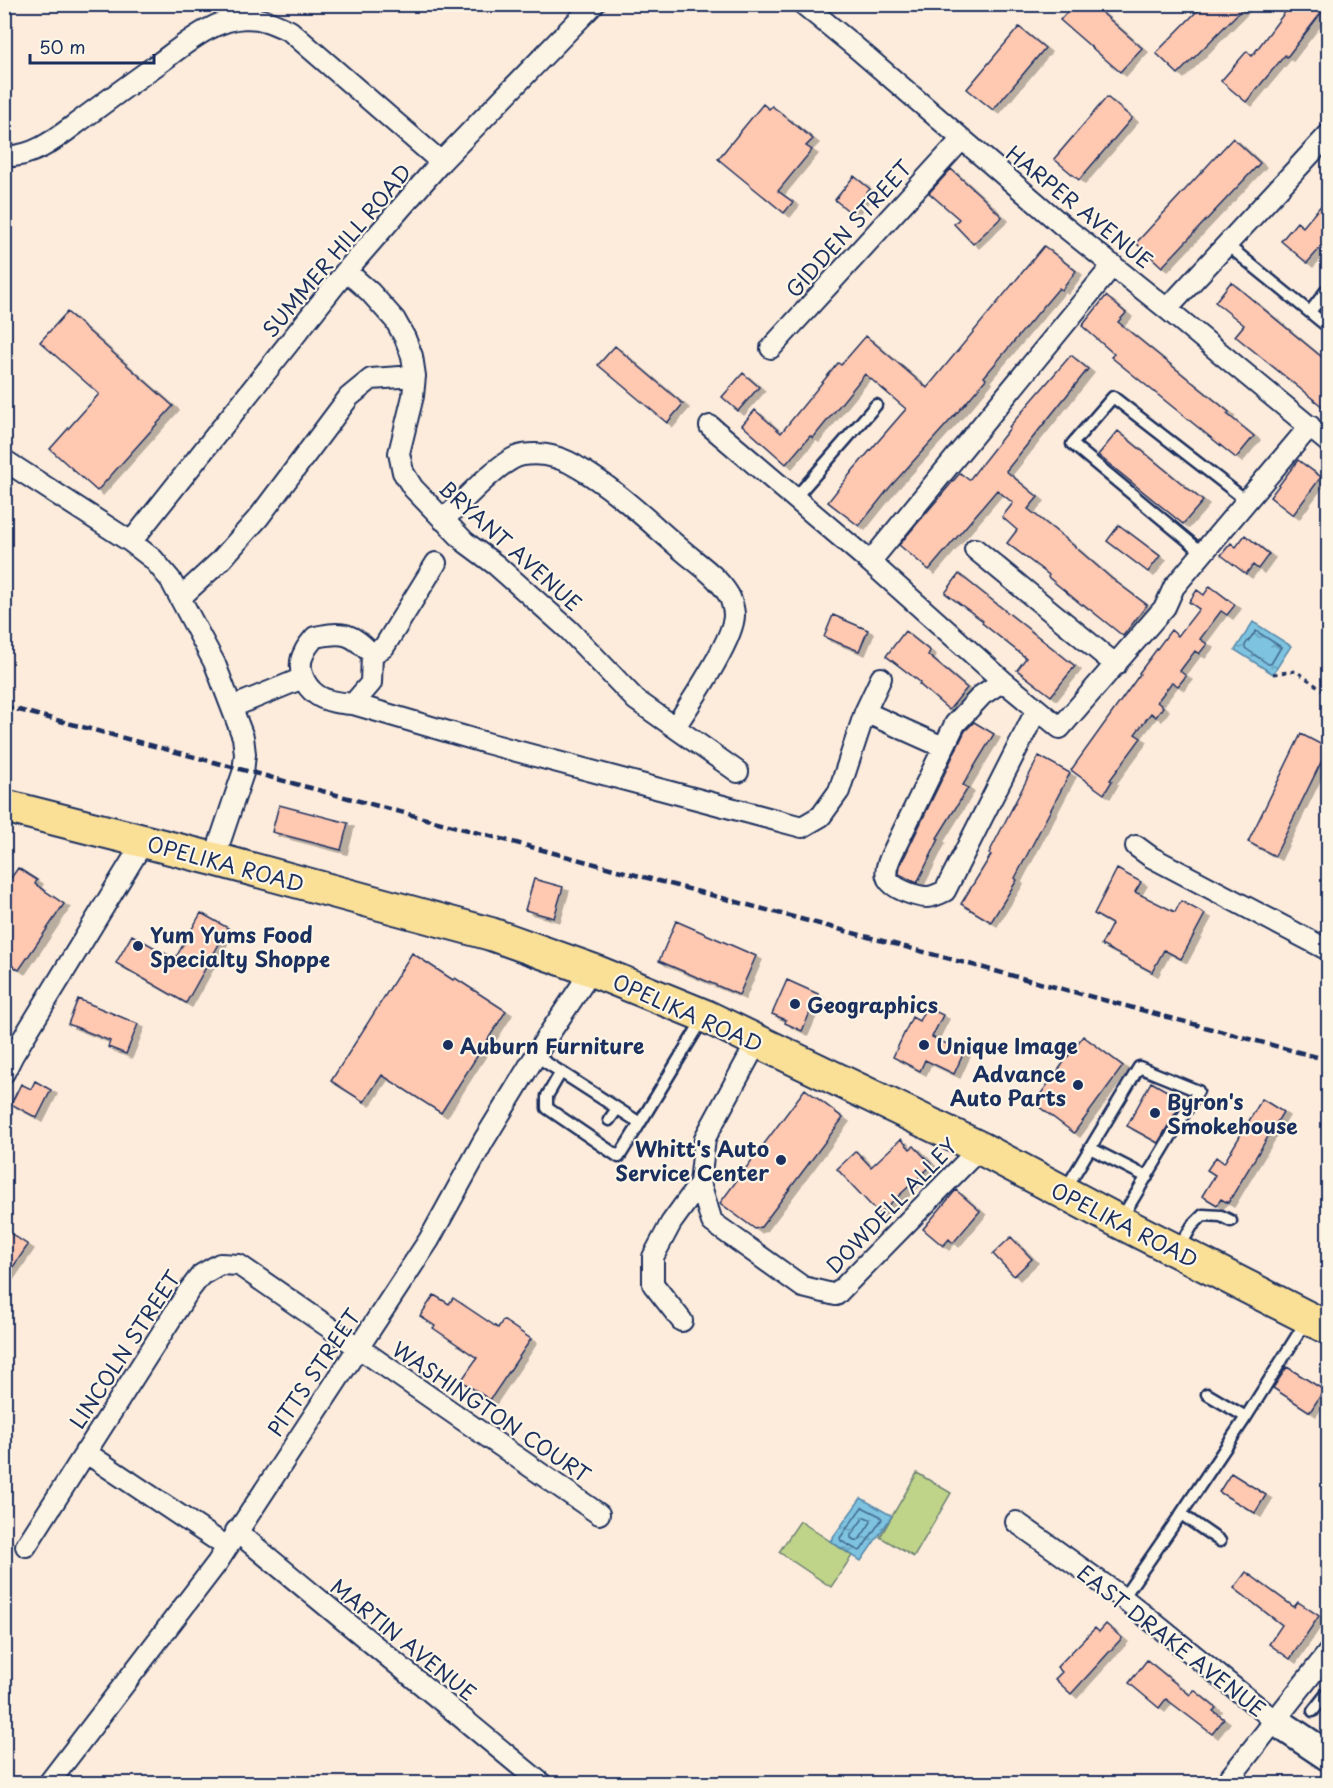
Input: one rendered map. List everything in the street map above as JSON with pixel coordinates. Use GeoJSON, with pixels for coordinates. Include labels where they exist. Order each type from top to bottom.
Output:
{"type":"FeatureCollection","features":[{"type":"Feature","properties":{"kind":"main road","name":"OPELIKA ROAD"},"geometry":{"type":"LineString","coordinates":[[4,806],[214,859],[491,934],[592,970],[705,1016],[980,1148],[1319,1323]]}},
{"type":"Feature","properties":{"kind":"street","name":"SUMMER HILL ROAD"},"geometry":{"type":"LineString","coordinates":[[131,542],[346,271],[441,162],[594,4]]}},
{"type":"Feature","properties":{"kind":"street","name":"HARPER AVENUE"},"geometry":{"type":"LineString","coordinates":[[803,4],[1062,225],[1329,442]]}},
{"type":"Feature","properties":{"kind":"street"},"geometry":{"type":"LineString","coordinates":[[4,156],[13,157],[31,153],[63,134],[205,31],[225,22],[246,18],[267,20],[290,31],[441,162]]}},
{"type":"Feature","properties":{"kind":"street"},"geometry":{"type":"LineString","coordinates":[[1167,309],[1329,135]]}},
{"type":"Feature","properties":{"kind":"street","name":"GIDDEN STREET"},"geometry":{"type":"LineString","coordinates":[[771,348],[962,139]]}},
{"type":"Feature","properties":{"kind":"street"},"geometry":{"type":"LineString","coordinates":[[870,562],[1113,266]]}},
{"type":"Feature","properties":{"kind":"street","name":"BRYANT AVENUE"},"geometry":{"type":"LineString","coordinates":[[346,271],[370,292],[395,320],[412,356],[415,376],[413,396],[399,453],[403,472],[413,488],[465,542],[496,565],[569,630],[636,699],[738,772]]}},
{"type":"Feature","properties":{"kind":"street"},"geometry":{"type":"LineString","coordinates":[[180,598],[220,561],[259,517],[349,397],[370,379],[415,376]]}},
{"type":"Feature","properties":{"kind":"street"},"geometry":{"type":"LineString","coordinates":[[710,426],[1060,728],[1165,607],[1174,587],[1310,426]]}},
{"type":"Feature","properties":{"kind":"street"},"geometry":{"type":"LineString","coordinates":[[443,520],[502,464],[520,455],[542,453],[561,459],[589,474],[626,502],[716,579],[729,595],[734,616],[729,635],[702,687],[675,727]]}},
{"type":"Feature","properties":{"kind":"street"},"geometry":{"type":"LineString","coordinates":[[4,460],[131,542],[153,559],[170,579],[215,664],[243,737],[245,754],[243,772],[214,859]]}},
{"type":"Feature","properties":{"kind":"street"},"geometry":{"type":"LineString","coordinates":[[975,549],[1116,665]]}},
{"type":"Feature","properties":{"kind":"street"},"geometry":{"type":"LineString","coordinates":[[372,654],[384,647],[436,562]]}},
{"type":"Feature","properties":{"kind":"street"},"geometry":{"type":"LineString","coordinates":[[353,704],[371,683],[372,654],[350,636],[336,633],[315,637],[303,654],[301,667],[303,678],[317,695],[337,703],[353,704],[495,745],[802,827],[821,816],[839,791],[865,712],[881,678]]}},
{"type":"Feature","properties":{"kind":"street"},"geometry":{"type":"LineString","coordinates":[[231,706],[303,678]]}},
{"type":"Feature","properties":{"kind":"street"},"geometry":{"type":"LineString","coordinates":[[1003,681],[982,695],[956,723],[943,747],[886,868],[888,880],[897,888],[927,897],[945,891],[1037,709]]}},
{"type":"Feature","properties":{"kind":"street"},"geometry":{"type":"LineString","coordinates":[[865,712],[943,747]]}},
{"type":"Feature","properties":{"kind":"street"},"geometry":{"type":"LineString","coordinates":[[4,1072],[144,841]]}},
{"type":"Feature","properties":{"kind":"street"},"geometry":{"type":"LineString","coordinates":[[1136,846],[1151,857],[1329,950]]}},
{"type":"Feature","properties":{"kind":"street","name":"PITTS STREET"},"geometry":{"type":"LineString","coordinates":[[48,1784],[217,1563],[429,1240],[484,1140],[592,970]]}},
{"type":"Feature","properties":{"kind":"street"},"geometry":{"type":"LineString","coordinates":[[681,1321],[653,1284],[653,1257],[671,1223],[700,1184],[705,1138],[757,1042]]}},
{"type":"Feature","properties":{"kind":"street","name":"DOWDELL ALLEY"},"geometry":{"type":"LineString","coordinates":[[700,1184],[712,1222],[803,1287],[836,1295],[980,1148]]}},
{"type":"Feature","properties":{"kind":"street","name":"LINCOLN STREET"},"geometry":{"type":"LineString","coordinates":[[26,1546],[201,1275],[220,1264],[239,1265],[358,1348]]}},
{"type":"Feature","properties":{"kind":"street","name":"WASHINGTON COURT"},"geometry":{"type":"LineString","coordinates":[[358,1348],[599,1514]]}},
{"type":"Feature","properties":{"kind":"street","name":"MARTIN AVENUE"},"geometry":{"type":"LineString","coordinates":[[86,1452],[231,1539],[542,1784]]}},
{"type":"Feature","properties":{"kind":"street","name":"EAST DRAKE AVENUE"},"geometry":{"type":"LineString","coordinates":[[1016,1522],[1123,1598],[1274,1720],[1329,1756]]}},
{"type":"Feature","properties":{"kind":"street"},"geometry":{"type":"LineString","coordinates":[[1225,1784],[1274,1720],[1325,1663]]}},
{"type":"Feature","properties":{"kind":"lane"},"geometry":{"type":"LineString","coordinates":[[1226,244],[1329,327]]}},
{"type":"Feature","properties":{"kind":"lane"},"geometry":{"type":"LineString","coordinates":[[1310,312],[1329,288]]}},
{"type":"Feature","properties":{"kind":"lane"},"geometry":{"type":"LineString","coordinates":[[1203,553],[1072,444],[1113,397],[1246,501]]}},
{"type":"Feature","properties":{"kind":"lane"},"geometry":{"type":"LineString","coordinates":[[795,498],[876,405]]}},
{"type":"Feature","properties":{"kind":"lane"},"geometry":{"type":"LineString","coordinates":[[561,1072],[547,1096],[547,1108],[580,1126],[619,1157],[705,1016]]}},
{"type":"Feature","properties":{"kind":"lane"},"geometry":{"type":"LineString","coordinates":[[536,1056],[640,1123]]}},
{"type":"Feature","properties":{"kind":"lane"},"geometry":{"type":"LineString","coordinates":[[1063,1192],[1139,1067],[1198,1091],[1120,1222]]}},
{"type":"Feature","properties":{"kind":"lane"},"geometry":{"type":"LineString","coordinates":[[576,1098],[583,1087]]}},
{"type":"Feature","properties":{"kind":"lane"},"geometry":{"type":"LineString","coordinates":[[592,1108],[599,1097]]}},
{"type":"Feature","properties":{"kind":"lane"},"geometry":{"type":"LineString","coordinates":[[609,1120],[617,1109]]}},
{"type":"Feature","properties":{"kind":"lane"},"geometry":{"type":"LineString","coordinates":[[1090,1148],[1147,1177]]}},
{"type":"Feature","properties":{"kind":"lane"},"geometry":{"type":"LineString","coordinates":[[1177,1251],[1192,1226],[1203,1215],[1221,1216],[1231,1221]]}},
{"type":"Feature","properties":{"kind":"lane"},"geometry":{"type":"LineString","coordinates":[[1123,1598],[1246,1417],[1319,1323]]}},
{"type":"Feature","properties":{"kind":"lane"},"geometry":{"type":"LineString","coordinates":[[1208,1394],[1246,1417]]}},
{"type":"Feature","properties":{"kind":"lane"},"geometry":{"type":"LineString","coordinates":[[1181,1514],[1220,1541]]}},
{"type":"Feature","properties":{"kind":"lane"},"geometry":{"type":"LineString","coordinates":[[1313,1711],[1329,1692]]}},
{"type":"Feature","properties":{"kind":"path"},"geometry":{"type":"LineString","coordinates":[[1273,674],[1296,671],[1329,694]]}},
{"type":"Feature","properties":{"kind":"green space"},"geometry":{"type":"Polygon","coordinates":[[[917,1473],[951,1493],[914,1557],[880,1537],[917,1473]]]}},
{"type":"Feature","properties":{"kind":"green space"},"geometry":{"type":"Polygon","coordinates":[[[800,1521],[852,1556],[831,1587],[779,1552],[800,1521]]]}},
{"type":"Feature","properties":{"kind":"water"},"geometry":{"type":"Polygon","coordinates":[[[1253,622],[1291,646],[1273,674],[1235,650],[1253,622]]]}},
{"type":"Feature","properties":{"kind":"water"},"geometry":{"type":"Polygon","coordinates":[[[861,1498],[892,1516],[861,1561],[830,1541],[861,1498]]]}},
{"type":"Feature","properties":{"kind":"building"},"geometry":{"type":"Polygon","coordinates":[[[1074,4],[1092,4],[1142,48],[1120,72],[1060,20],[1074,4]]]}},
{"type":"Feature","properties":{"kind":"building"},"geometry":{"type":"Polygon","coordinates":[[[1204,4],[1247,4],[1178,74],[1156,53],[1204,4]]]}},
{"type":"Feature","properties":{"kind":"building"},"geometry":{"type":"Polygon","coordinates":[[[1291,4],[1328,4],[1287,57],[1285,55],[1246,102],[1221,81],[1247,51],[1252,56],[1291,4]]]}},
{"type":"Feature","properties":{"kind":"building"},"geometry":{"type":"Polygon","coordinates":[[[1019,27],[1045,48],[993,110],[967,89],[1019,27]]]}},
{"type":"Feature","properties":{"kind":"building"},"geometry":{"type":"Polygon","coordinates":[[[1107,97],[1132,118],[1079,180],[1054,159],[1107,97]]]}},
{"type":"Feature","properties":{"kind":"building"},"geometry":{"type":"Polygon","coordinates":[[[763,104],[769,109],[772,106],[813,139],[806,146],[812,150],[778,191],[793,202],[784,213],[718,159],[763,104]]]}},
{"type":"Feature","properties":{"kind":"building"},"geometry":{"type":"Polygon","coordinates":[[[1233,138],[1260,163],[1162,267],[1136,243],[1233,138]]]}},
{"type":"Feature","properties":{"kind":"building"},"geometry":{"type":"Polygon","coordinates":[[[951,169],[1002,217],[973,244],[954,224],[959,219],[929,193],[951,169]]]}},
{"type":"Feature","properties":{"kind":"building"},"geometry":{"type":"Polygon","coordinates":[[[854,176],[870,189],[851,213],[835,200],[854,176]]]}},
{"type":"Feature","properties":{"kind":"building"},"geometry":{"type":"Polygon","coordinates":[[[1329,196],[1329,238],[1307,263],[1281,241],[1297,222],[1303,227],[1329,196]]]}},
{"type":"Feature","properties":{"kind":"building"},"geometry":{"type":"Polygon","coordinates":[[[1044,246],[1076,271],[1062,290],[1059,288],[984,377],[986,379],[965,404],[890,487],[859,526],[828,502],[906,409],[865,374],[813,438],[810,436],[786,464],[742,425],[755,410],[781,433],[838,363],[841,365],[866,336],[927,388],[1044,246]]]}},
{"type":"Feature","properties":{"kind":"building"},"geometry":{"type":"Polygon","coordinates":[[[1231,282],[1329,363],[1329,412],[1235,336],[1244,325],[1215,302],[1231,282]]]}},
{"type":"Feature","properties":{"kind":"building"},"geometry":{"type":"Polygon","coordinates":[[[1106,296],[1126,313],[1118,322],[1229,412],[1227,414],[1254,436],[1236,458],[1111,357],[1114,354],[1082,326],[1106,296]]]}},
{"type":"Feature","properties":{"kind":"building"},"geometry":{"type":"Polygon","coordinates":[[[67,312],[173,406],[97,491],[50,449],[99,394],[40,342],[67,312]]]}},
{"type":"Feature","properties":{"kind":"building"},"geometry":{"type":"Polygon","coordinates":[[[615,346],[683,404],[667,423],[598,365],[615,346]]]}},
{"type":"Feature","properties":{"kind":"building"},"geometry":{"type":"Polygon","coordinates":[[[1071,355],[1088,369],[1006,471],[1038,497],[1028,509],[1147,605],[1123,636],[1007,543],[1017,530],[1002,517],[1013,503],[997,490],[929,570],[899,545],[960,473],[969,480],[1009,427],[1071,355]]]}},
{"type":"Feature","properties":{"kind":"building"},"geometry":{"type":"Polygon","coordinates":[[[743,373],[759,387],[738,411],[722,397],[743,373]]]}},
{"type":"Feature","properties":{"kind":"building"},"geometry":{"type":"Polygon","coordinates":[[[1118,431],[1203,501],[1183,524],[1098,455],[1118,431]]]}},
{"type":"Feature","properties":{"kind":"building"},"geometry":{"type":"Polygon","coordinates":[[[1298,460],[1321,477],[1293,515],[1270,497],[1298,460]]]}},
{"type":"Feature","properties":{"kind":"building"},"geometry":{"type":"Polygon","coordinates":[[[1119,525],[1160,556],[1148,572],[1107,541],[1119,525]]]}},
{"type":"Feature","properties":{"kind":"building"},"geometry":{"type":"Polygon","coordinates":[[[1245,535],[1269,554],[1258,569],[1253,565],[1246,574],[1221,555],[1231,543],[1236,547],[1245,535]]]}},
{"type":"Feature","properties":{"kind":"building"},"geometry":{"type":"Polygon","coordinates":[[[959,574],[1075,666],[1051,696],[1017,670],[1026,658],[982,623],[983,621],[945,593],[959,574]]]}},
{"type":"Feature","properties":{"kind":"building"},"geometry":{"type":"Polygon","coordinates":[[[1210,586],[1235,605],[1227,615],[1221,611],[1200,639],[1207,644],[1199,654],[1195,651],[1180,671],[1186,676],[1178,686],[1172,682],[1157,702],[1163,707],[1156,717],[1151,713],[1135,734],[1141,738],[1110,780],[1112,781],[1104,794],[1071,770],[1171,630],[1178,636],[1199,609],[1189,602],[1197,590],[1204,595],[1210,586]]]}},
{"type":"Feature","properties":{"kind":"building"},"geometry":{"type":"Polygon","coordinates":[[[833,615],[868,630],[859,651],[824,637],[833,615]]]}},
{"type":"Feature","properties":{"kind":"building"},"geometry":{"type":"Polygon","coordinates":[[[905,631],[930,651],[928,655],[967,688],[949,710],[919,684],[920,682],[886,656],[905,631]]]}},
{"type":"Feature","properties":{"kind":"building"},"geometry":{"type":"Polygon","coordinates":[[[974,722],[994,734],[963,785],[968,788],[937,838],[939,839],[917,883],[899,874],[900,866],[965,731],[974,722]]]}},
{"type":"Feature","properties":{"kind":"building"},"geometry":{"type":"Polygon","coordinates":[[[1301,734],[1328,748],[1275,856],[1248,842],[1301,734]]]}},
{"type":"Feature","properties":{"kind":"building"},"geometry":{"type":"Polygon","coordinates":[[[1039,756],[1070,773],[1015,878],[1017,880],[991,922],[961,904],[991,855],[989,853],[1039,756]]]}},
{"type":"Feature","properties":{"kind":"building"},"geometry":{"type":"Polygon","coordinates":[[[279,805],[348,823],[341,850],[272,832],[279,805]]]}},
{"type":"Feature","properties":{"kind":"building"},"geometry":{"type":"Polygon","coordinates":[[[18,868],[37,880],[35,884],[64,904],[19,970],[4,960],[4,888],[18,868]]]}},
{"type":"Feature","properties":{"kind":"building"},"geometry":{"type":"Polygon","coordinates":[[[1117,869],[1141,882],[1135,892],[1175,912],[1181,901],[1205,914],[1181,959],[1164,950],[1152,972],[1101,945],[1112,924],[1094,914],[1117,869]]]}},
{"type":"Feature","properties":{"kind":"building"},"geometry":{"type":"Polygon","coordinates":[[[534,879],[563,887],[554,918],[525,910],[534,879]]]}},
{"type":"Feature","properties":{"kind":"building"},"geometry":{"type":"Polygon","coordinates":[[[201,913],[228,928],[186,1003],[116,963],[132,935],[175,959],[201,913]]]}},
{"type":"Feature","properties":{"kind":"building"},"geometry":{"type":"Polygon","coordinates":[[[676,921],[756,956],[739,995],[659,961],[676,921]]]}},
{"type":"Feature","properties":{"kind":"building"},"geometry":{"type":"Polygon","coordinates":[[[412,953],[506,1011],[441,1113],[382,1075],[364,1102],[331,1081],[412,953]]]}},
{"type":"Feature","properties":{"kind":"building","name":"Geographics"},"geometry":{"type":"Polygon","coordinates":[[[787,980],[818,994],[802,1031],[772,1014],[787,980]]]}},
{"type":"Feature","properties":{"kind":"building"},"geometry":{"type":"Polygon","coordinates":[[[78,999],[138,1024],[126,1054],[108,1047],[110,1041],[68,1024],[78,999]]]}},
{"type":"Feature","properties":{"kind":"building","name":"Unique Image"},"geometry":{"type":"Polygon","coordinates":[[[926,1007],[943,1015],[932,1037],[964,1052],[954,1074],[925,1060],[920,1071],[893,1057],[912,1017],[919,1021],[926,1007]]]}},
{"type":"Feature","properties":{"kind":"building","name":"Advance Auto Parts"},"geometry":{"type":"Polygon","coordinates":[[[1083,1036],[1123,1066],[1074,1133],[1034,1103],[1083,1036]]]}},
{"type":"Feature","properties":{"kind":"building"},"geometry":{"type":"Polygon","coordinates":[[[35,1081],[51,1090],[37,1118],[11,1104],[21,1084],[31,1089],[35,1081]]]}},
{"type":"Feature","properties":{"kind":"building","name":"Byron's Smokehouse"},"geometry":{"type":"Polygon","coordinates":[[[1151,1082],[1183,1100],[1158,1143],[1127,1126],[1151,1082]]]}},
{"type":"Feature","properties":{"kind":"building","name":"Whitt's Auto Service Center"},"geometry":{"type":"Polygon","coordinates":[[[805,1089],[843,1118],[761,1227],[755,1229],[720,1203],[805,1089]]]}},
{"type":"Feature","properties":{"kind":"building"},"geometry":{"type":"Polygon","coordinates":[[[1262,1099],[1283,1112],[1228,1203],[1221,1199],[1217,1205],[1202,1196],[1215,1175],[1207,1170],[1216,1157],[1224,1163],[1262,1099]]]}},
{"type":"Feature","properties":{"kind":"building"},"geometry":{"type":"Polygon","coordinates":[[[901,1139],[910,1149],[914,1146],[932,1165],[879,1214],[837,1169],[856,1151],[871,1167],[901,1139]]]}},
{"type":"Feature","properties":{"kind":"building"},"geometry":{"type":"Polygon","coordinates":[[[956,1190],[980,1211],[953,1243],[949,1239],[943,1246],[923,1229],[956,1190]]]}},
{"type":"Feature","properties":{"kind":"building"},"geometry":{"type":"Polygon","coordinates":[[[4,1229],[28,1245],[4,1280],[4,1229]]]}},
{"type":"Feature","properties":{"kind":"building"},"geometry":{"type":"Polygon","coordinates":[[[1011,1237],[1032,1259],[1014,1276],[993,1254],[1011,1237]]]}},
{"type":"Feature","properties":{"kind":"building"},"geometry":{"type":"Polygon","coordinates":[[[434,1295],[449,1304],[453,1298],[498,1328],[503,1320],[531,1339],[490,1400],[461,1381],[477,1358],[433,1328],[435,1326],[420,1316],[434,1295]]]}},
{"type":"Feature","properties":{"kind":"building"},"geometry":{"type":"Polygon","coordinates":[[[1287,1367],[1324,1390],[1310,1412],[1273,1388],[1287,1367]]]}},
{"type":"Feature","properties":{"kind":"building"},"geometry":{"type":"Polygon","coordinates":[[[1231,1473],[1266,1495],[1255,1513],[1219,1492],[1231,1473]]]}},
{"type":"Feature","properties":{"kind":"building"},"geometry":{"type":"Polygon","coordinates":[[[1246,1572],[1294,1607],[1298,1602],[1319,1616],[1290,1659],[1269,1644],[1282,1625],[1234,1588],[1246,1572]]]}},
{"type":"Feature","properties":{"kind":"building"},"geometry":{"type":"Polygon","coordinates":[[[1106,1624],[1122,1638],[1071,1694],[1055,1679],[1062,1672],[1057,1667],[1095,1628],[1099,1632],[1106,1624]]]}},
{"type":"Feature","properties":{"kind":"building"},"geometry":{"type":"Polygon","coordinates":[[[1147,1660],[1190,1695],[1194,1690],[1216,1708],[1213,1711],[1224,1719],[1212,1734],[1166,1699],[1159,1708],[1129,1683],[1147,1660]]]}},
{"type":"Feature","properties":{"kind":"railway"},"geometry":{"type":"LineString","coordinates":[[4,706],[1328,1060]]}},
{"type":"Feature","properties":{"kind":"place","name":"Yum Yums Food Specialty Shoppe"},"geometry":{"type":"Point","coordinates":[138,946]}},
{"type":"Feature","properties":{"kind":"place","name":"Geographics"},"geometry":{"type":"Point","coordinates":[795,1004]}},
{"type":"Feature","properties":{"kind":"place","name":"Auburn Furniture"},"geometry":{"type":"Point","coordinates":[448,1045]}},
{"type":"Feature","properties":{"kind":"place","name":"Unique Image"},"geometry":{"type":"Point","coordinates":[924,1045]}},
{"type":"Feature","properties":{"kind":"place","name":"Advance Auto Parts"},"geometry":{"type":"Point","coordinates":[1078,1085]}},
{"type":"Feature","properties":{"kind":"place","name":"Byron's Smokehouse"},"geometry":{"type":"Point","coordinates":[1155,1113]}},
{"type":"Feature","properties":{"kind":"place","name":"Whitt's Auto Service Center"},"geometry":{"type":"Point","coordinates":[781,1160]}}]}
